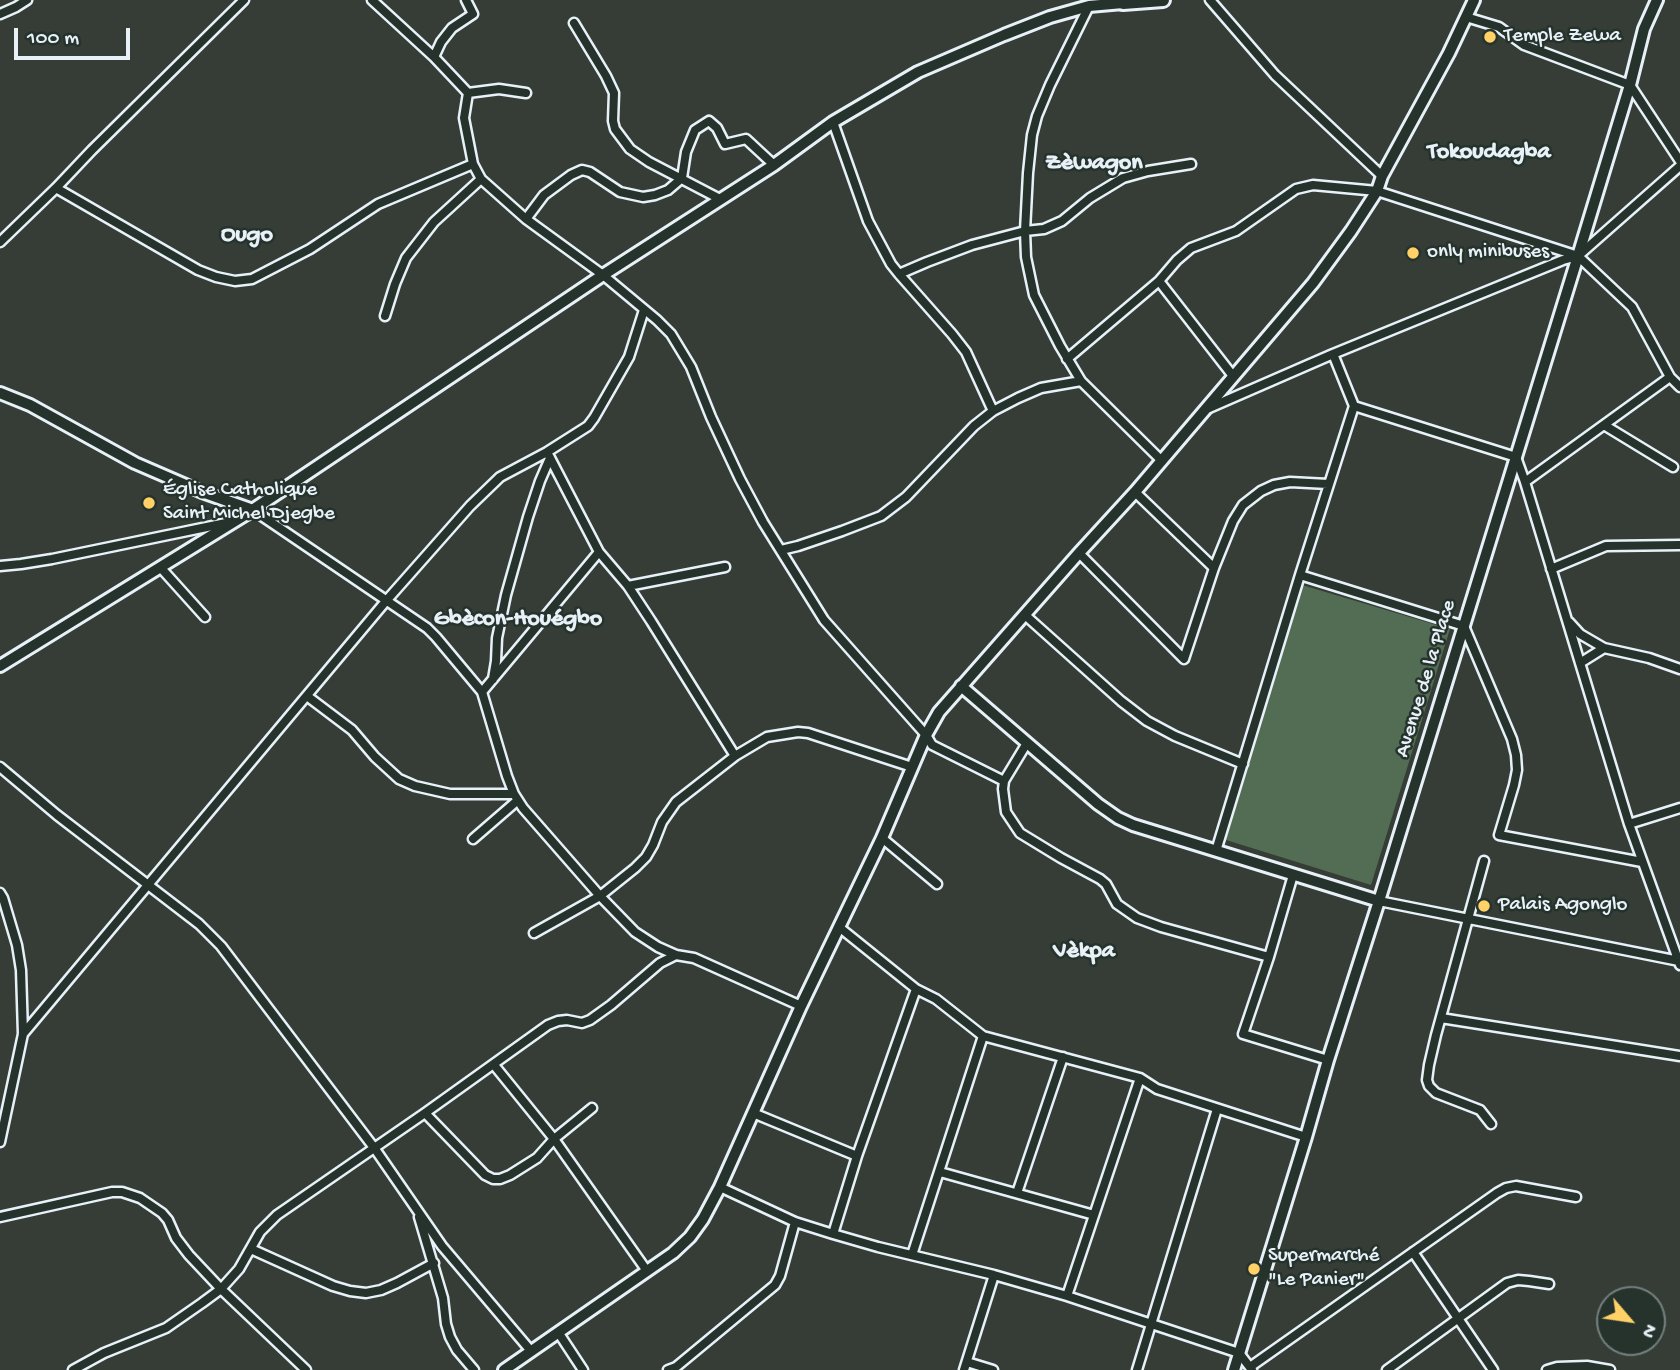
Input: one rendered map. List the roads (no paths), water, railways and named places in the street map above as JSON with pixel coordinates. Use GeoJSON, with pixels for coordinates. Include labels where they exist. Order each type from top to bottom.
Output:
{"type":"FeatureCollection","features":[{"type":"Feature","properties":{"kind":"main road"},"geometry":{"type":"LineString","coordinates":[[1122,1],[1163,0]]}},
{"type":"Feature","properties":{"kind":"street"},"geometry":{"type":"LineString","coordinates":[[0,14],[27,0]]}},
{"type":"Feature","properties":{"kind":"street"},"geometry":{"type":"LineString","coordinates":[[0,242],[244,0]]}},
{"type":"Feature","properties":{"kind":"street"},"geometry":{"type":"LineString","coordinates":[[372,0],[435,57],[468,93]]}},
{"type":"Feature","properties":{"kind":"street"},"geometry":{"type":"LineString","coordinates":[[435,57],[441,42],[452,28],[472,13],[466,0]]}},
{"type":"Feature","properties":{"kind":"street"},"geometry":{"type":"LineString","coordinates":[[1210,0],[1275,75],[1382,176]]}},
{"type":"Feature","properties":{"kind":"street"},"geometry":{"type":"LineString","coordinates":[[504,1370],[673,1253],[704,1219],[801,1006],[882,838],[926,735],[939,712],[1135,492],[1313,283],[1377,191],[1382,176],[1474,0]]}},
{"type":"Feature","properties":{"kind":"street","name":"Avenue de la Place"},"geometry":{"type":"LineString","coordinates":[[1234,1370],[1578,256],[1630,85],[1644,29],[1657,0]]}},
{"type":"Feature","properties":{"kind":"street"},"geometry":{"type":"LineString","coordinates":[[0,666],[253,510],[603,275],[774,165],[832,122],[918,72],[962,52],[1089,3],[1122,1]]}},
{"type":"Feature","properties":{"kind":"street"},"geometry":{"type":"LineString","coordinates":[[1089,3],[1037,116],[1031,148],[1025,230],[1026,257],[1034,295],[1081,382],[1162,461]]}},
{"type":"Feature","properties":{"kind":"street"},"geometry":{"type":"LineString","coordinates":[[1207,409],[1333,354],[1578,256],[1680,164],[1630,85],[1524,45],[1499,27],[1466,18]]}},
{"type":"Feature","properties":{"kind":"street"},"geometry":{"type":"LineString","coordinates":[[574,23],[614,93],[615,129],[630,149],[649,162],[720,199]]}},
{"type":"Feature","properties":{"kind":"street"},"geometry":{"type":"LineString","coordinates":[[468,93],[499,89],[526,93]]}},
{"type":"Feature","properties":{"kind":"street"},"geometry":{"type":"LineString","coordinates":[[468,93],[464,118],[473,164],[481,179],[526,219],[603,275],[671,334],[691,367],[740,480],[762,522],[824,620],[926,735],[929,742],[1004,781]]}},
{"type":"Feature","properties":{"kind":"street"},"geometry":{"type":"LineString","coordinates":[[526,219],[544,195],[571,174],[582,170],[590,172],[620,192],[643,197],[668,190],[682,178],[686,152],[695,130],[709,121],[717,128],[725,144],[746,139],[774,165]]}},
{"type":"Feature","properties":{"kind":"street"},"geometry":{"type":"LineString","coordinates":[[832,122],[867,221],[891,264],[966,352],[993,411]]}},
{"type":"Feature","properties":{"kind":"street"},"geometry":{"type":"LineString","coordinates":[[56,188],[198,270],[235,281],[253,279],[310,248],[378,205],[473,164]]}},
{"type":"Feature","properties":{"kind":"street"},"geometry":{"type":"LineString","coordinates":[[900,274],[972,245],[1025,230],[1044,229],[1062,221],[1090,198],[1123,178],[1191,164]]}},
{"type":"Feature","properties":{"kind":"street"},"geometry":{"type":"LineString","coordinates":[[386,316],[406,258],[434,222],[481,179]]}},
{"type":"Feature","properties":{"kind":"street"},"geometry":{"type":"LineString","coordinates":[[1067,359],[1160,281],[1191,248],[1236,230],[1300,187],[1313,185],[1377,191],[1578,256],[1632,307],[1670,377],[1680,387]]}},
{"type":"Feature","properties":{"kind":"street"},"geometry":{"type":"LineString","coordinates":[[1160,281],[1233,376]]}},
{"type":"Feature","properties":{"kind":"street"},"geometry":{"type":"LineString","coordinates":[[23,1034],[386,601],[488,487],[513,469],[549,455],[580,433],[594,418],[629,357],[644,310]]}},
{"type":"Feature","properties":{"kind":"street"},"geometry":{"type":"LineString","coordinates":[[1216,851],[1354,406],[1333,354]]}},
{"type":"Feature","properties":{"kind":"street"},"geometry":{"type":"LineString","coordinates":[[1525,482],[1670,377]]}},
{"type":"Feature","properties":{"kind":"street"},"geometry":{"type":"LineString","coordinates":[[781,550],[881,516],[906,497],[974,426],[993,411],[1041,388],[1081,382]]}},
{"type":"Feature","properties":{"kind":"street"},"geometry":{"type":"LineString","coordinates":[[0,393],[30,405],[135,463],[202,492],[253,510],[427,628],[482,692],[516,797],[534,822],[635,932],[676,955],[694,958],[801,1006]]}},
{"type":"Feature","properties":{"kind":"street"},"geometry":{"type":"LineString","coordinates":[[1354,406],[1516,457],[1629,824],[1679,963]]}},
{"type":"Feature","properties":{"kind":"street"},"geometry":{"type":"LineString","coordinates":[[1604,425],[1673,467]]}},
{"type":"Feature","properties":{"kind":"street"},"geometry":{"type":"LineString","coordinates":[[549,455],[599,552],[628,586],[735,756]]}},
{"type":"Feature","properties":{"kind":"street"},"geometry":{"type":"LineString","coordinates":[[493,679],[497,638],[506,595],[549,455]]}},
{"type":"Feature","properties":{"kind":"street"},"geometry":{"type":"LineString","coordinates":[[1079,553],[1184,659],[1214,568],[1237,513],[1250,499],[1274,485],[1290,482],[1328,484]]}},
{"type":"Feature","properties":{"kind":"street"},"geometry":{"type":"LineString","coordinates":[[1135,492],[1214,568]]}},
{"type":"Feature","properties":{"kind":"street"},"geometry":{"type":"LineString","coordinates":[[0,566],[52,559],[236,521]]}},
{"type":"Feature","properties":{"kind":"street"},"geometry":{"type":"LineString","coordinates":[[1551,569],[1606,545],[1680,545]]}},
{"type":"Feature","properties":{"kind":"street"},"geometry":{"type":"LineString","coordinates":[[482,692],[599,552]]}},
{"type":"Feature","properties":{"kind":"street"},"geometry":{"type":"LineString","coordinates":[[160,567],[205,617]]}},
{"type":"Feature","properties":{"kind":"street"},"geometry":{"type":"LineString","coordinates":[[628,586],[725,567]]}},
{"type":"Feature","properties":{"kind":"street"},"geometry":{"type":"LineString","coordinates":[[1300,575],[1464,626],[1512,739],[1516,755],[1514,785],[1499,835],[1642,862]]}},
{"type":"Feature","properties":{"kind":"street"},"geometry":{"type":"LineString","coordinates":[[1025,615],[1147,721],[1175,736],[1243,764]]}},
{"type":"Feature","properties":{"kind":"street"},"geometry":{"type":"LineString","coordinates":[[1567,620],[1580,634],[1604,648],[1680,668]]}},
{"type":"Feature","properties":{"kind":"street"},"geometry":{"type":"LineString","coordinates":[[1580,663],[1604,648]]}},
{"type":"Feature","properties":{"kind":"street"},"geometry":{"type":"LineString","coordinates":[[961,686],[1098,804],[1133,825],[1379,901],[1679,963]]}},
{"type":"Feature","properties":{"kind":"street"},"geometry":{"type":"LineString","coordinates":[[307,696],[352,730],[399,779],[415,786],[450,794],[516,797]]}},
{"type":"Feature","properties":{"kind":"street"},"geometry":{"type":"LineString","coordinates":[[534,933],[600,896],[635,868],[646,857],[662,822],[676,802],[735,756],[767,737],[798,732],[816,735],[912,767]]}},
{"type":"Feature","properties":{"kind":"street"},"geometry":{"type":"LineString","coordinates":[[1027,743],[1004,781],[1003,789],[1006,813],[1020,833],[1100,879],[1117,904],[1130,914],[1161,927],[1269,957]]}},
{"type":"Feature","properties":{"kind":"street"},"geometry":{"type":"LineString","coordinates":[[0,767],[57,815],[199,924],[221,946],[375,1149],[451,1256],[531,1351]]}},
{"type":"Feature","properties":{"kind":"street"},"geometry":{"type":"LineString","coordinates":[[473,839],[516,797]]}},
{"type":"Feature","properties":{"kind":"street"},"geometry":{"type":"LineString","coordinates":[[1629,824],[1680,808]]}},
{"type":"Feature","properties":{"kind":"street"},"geometry":{"type":"LineString","coordinates":[[882,838],[937,884]]}},
{"type":"Feature","properties":{"kind":"street"},"geometry":{"type":"LineString","coordinates":[[1483,861],[1427,1080],[1436,1093],[1480,1110],[1491,1124]]}},
{"type":"Feature","properties":{"kind":"street"},"geometry":{"type":"LineString","coordinates":[[1293,874],[1243,1034],[1328,1060]]}},
{"type":"Feature","properties":{"kind":"street"},"geometry":{"type":"LineString","coordinates":[[0,893],[17,945],[21,970],[23,1034],[0,1142]]}},
{"type":"Feature","properties":{"kind":"street"},"geometry":{"type":"LineString","coordinates":[[839,927],[916,989],[936,999],[984,1036],[1140,1077],[1157,1089],[1306,1137]]}},
{"type":"Feature","properties":{"kind":"street"},"geometry":{"type":"LineString","coordinates":[[73,1370],[104,1353],[166,1328],[221,1289],[239,1269],[260,1232],[277,1215],[375,1149],[548,1025],[567,1020],[582,1023],[598,1016],[660,963],[676,955]]}},
{"type":"Feature","properties":{"kind":"street"},"geometry":{"type":"LineString","coordinates":[[834,1234],[857,1156],[916,989]]}},
{"type":"Feature","properties":{"kind":"street"},"geometry":{"type":"LineString","coordinates":[[1441,1018],[1680,1056]]}},
{"type":"Feature","properties":{"kind":"street"},"geometry":{"type":"LineString","coordinates":[[912,1255],[984,1036]]}},
{"type":"Feature","properties":{"kind":"street"},"geometry":{"type":"LineString","coordinates":[[1017,1193],[1063,1057]]}},
{"type":"Feature","properties":{"kind":"street"},"geometry":{"type":"LineString","coordinates":[[494,1065],[554,1139],[647,1270]]}},
{"type":"Feature","properties":{"kind":"street"},"geometry":{"type":"LineString","coordinates":[[1067,1296],[1140,1077]]}},
{"type":"Feature","properties":{"kind":"street"},"geometry":{"type":"LineString","coordinates":[[425,1113],[476,1167],[493,1179],[510,1175],[537,1158],[554,1139],[592,1108]]}},
{"type":"Feature","properties":{"kind":"street"},"geometry":{"type":"LineString","coordinates":[[1137,1370],[1217,1109]]}},
{"type":"Feature","properties":{"kind":"street"},"geometry":{"type":"LineString","coordinates":[[753,1113],[857,1156]]}},
{"type":"Feature","properties":{"kind":"street"},"geometry":{"type":"LineString","coordinates":[[940,1172],[1094,1214]]}},
{"type":"Feature","properties":{"kind":"street"},"geometry":{"type":"LineString","coordinates":[[720,1187],[796,1222],[878,1247],[1067,1296],[1239,1353],[1251,1368],[1506,1188],[1516,1186],[1576,1197]]}},
{"type":"Feature","properties":{"kind":"street"},"geometry":{"type":"LineString","coordinates":[[0,1217],[112,1192],[130,1193],[162,1213],[182,1247],[221,1289],[306,1370]]}},
{"type":"Feature","properties":{"kind":"street"},"geometry":{"type":"LineString","coordinates":[[417,1210],[443,1298],[450,1337],[474,1370]]}},
{"type":"Feature","properties":{"kind":"street"},"geometry":{"type":"LineString","coordinates":[[674,1369],[775,1285],[796,1222]]}},
{"type":"Feature","properties":{"kind":"street"},"geometry":{"type":"LineString","coordinates":[[251,1249],[325,1283],[366,1293],[381,1290],[433,1264]]}},
{"type":"Feature","properties":{"kind":"street"},"geometry":{"type":"LineString","coordinates":[[1413,1252],[1493,1370]]}},
{"type":"Feature","properties":{"kind":"street"},"geometry":{"type":"LineString","coordinates":[[993,1370],[966,1366],[994,1275]]}},
{"type":"Feature","properties":{"kind":"street"},"geometry":{"type":"LineString","coordinates":[[1387,1370],[1507,1283],[1518,1280],[1549,1284]]}},
{"type":"Feature","properties":{"kind":"street"},"geometry":{"type":"LineString","coordinates":[[558,1332],[583,1370]]}},
{"type":"Feature","properties":{"kind":"street"},"geometry":{"type":"LineString","coordinates":[[1547,1370],[1587,1366],[1610,1370]]}},
{"type":"Feature","properties":{"kind":"place","name":"Temple Zewa"},"geometry":{"type":"Point","coordinates":[1490,37]}},
{"type":"Feature","properties":{"kind":"place","name":"only minibuses"},"geometry":{"type":"Point","coordinates":[1413,253]}},
{"type":"Feature","properties":{"kind":"place","name":"Église Catholique Saint Michel Djegbe"},"geometry":{"type":"Point","coordinates":[149,503]}},
{"type":"Feature","properties":{"kind":"place","name":"Palais Agonglo"},"geometry":{"type":"Point","coordinates":[1484,906]}},
{"type":"Feature","properties":{"kind":"place","name":"Supermarché \"Le Panier\""},"geometry":{"type":"Point","coordinates":[1254,1269]}},
{"type":"Feature","properties":{"kind":"district","name":"Tokoudagba"},"geometry":{"type":"Point","coordinates":[1489,153]}},
{"type":"Feature","properties":{"kind":"district","name":"Zèwagon"},"geometry":{"type":"Point","coordinates":[1094,164]}},
{"type":"Feature","properties":{"kind":"district","name":"Ougo"},"geometry":{"type":"Point","coordinates":[247,236]}},
{"type":"Feature","properties":{"kind":"district","name":"Gbècon-Houégbo"},"geometry":{"type":"Point","coordinates":[518,620]}},
{"type":"Feature","properties":{"kind":"district","name":"Vèkpa"},"geometry":{"type":"Point","coordinates":[1084,952]}}]}
